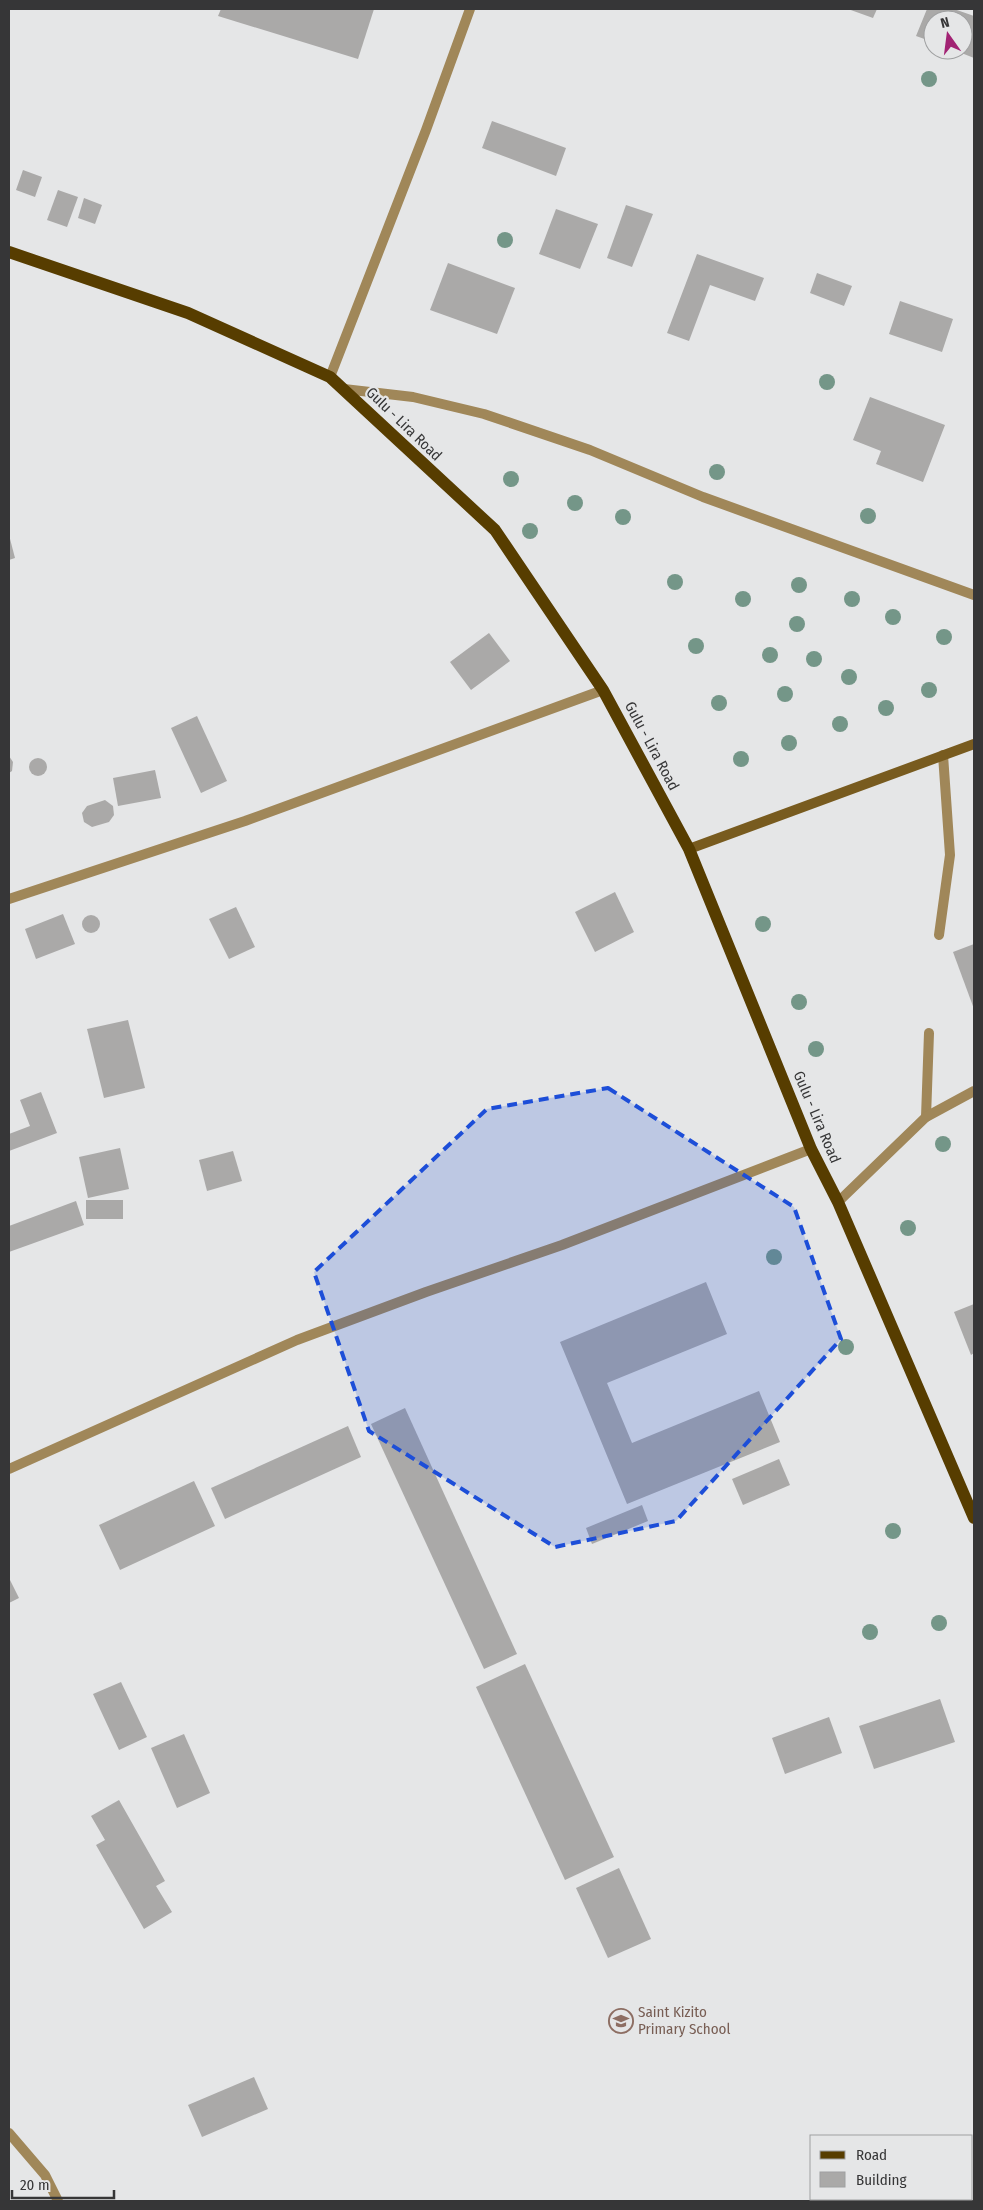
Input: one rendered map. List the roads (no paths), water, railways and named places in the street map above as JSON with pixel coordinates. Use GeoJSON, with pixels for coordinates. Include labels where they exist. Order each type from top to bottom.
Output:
{"type":"FeatureCollection","features":[{"type":"Feature","properties":{"kind":"main road","name":"Gulu - Lira Road"},"geometry":{"type":"LineString","coordinates":[[9,252],[188,313],[330,377],[495,530],[603,690],[688,849],[811,1149],[838,1202],[974,1518]]}},
{"type":"Feature","properties":{"kind":"main road"},"geometry":{"type":"LineString","coordinates":[[688,849],[974,744]]}},
{"type":"Feature","properties":{"kind":"street"},"geometry":{"type":"LineString","coordinates":[[330,377],[470,9]]}},
{"type":"Feature","properties":{"kind":"street"},"geometry":{"type":"LineString","coordinates":[[344,389],[413,396],[484,414],[590,450],[703,497],[974,595]]}},
{"type":"Feature","properties":{"kind":"street"},"geometry":{"type":"LineString","coordinates":[[9,899],[245,821],[603,690]]}},
{"type":"Feature","properties":{"kind":"street"},"geometry":{"type":"LineString","coordinates":[[939,935],[950,855],[943,755]]}},
{"type":"Feature","properties":{"kind":"street"},"geometry":{"type":"LineString","coordinates":[[926,1116],[929,1033]]}},
{"type":"Feature","properties":{"kind":"street"},"geometry":{"type":"LineString","coordinates":[[838,1202],[926,1116],[974,1091]]}},
{"type":"Feature","properties":{"kind":"street"},"geometry":{"type":"LineString","coordinates":[[9,1470],[297,1340],[426,1292],[562,1245],[811,1149]]}},
{"type":"Feature","properties":{"kind":"street"},"geometry":{"type":"LineString","coordinates":[[9,2133],[45,2175],[58,2201]]}},
{"type":"Feature","properties":{"kind":"place","name":"Saint Kizito Primary School"},"geometry":{"type":"Point","coordinates":[621,2021]}}]}
